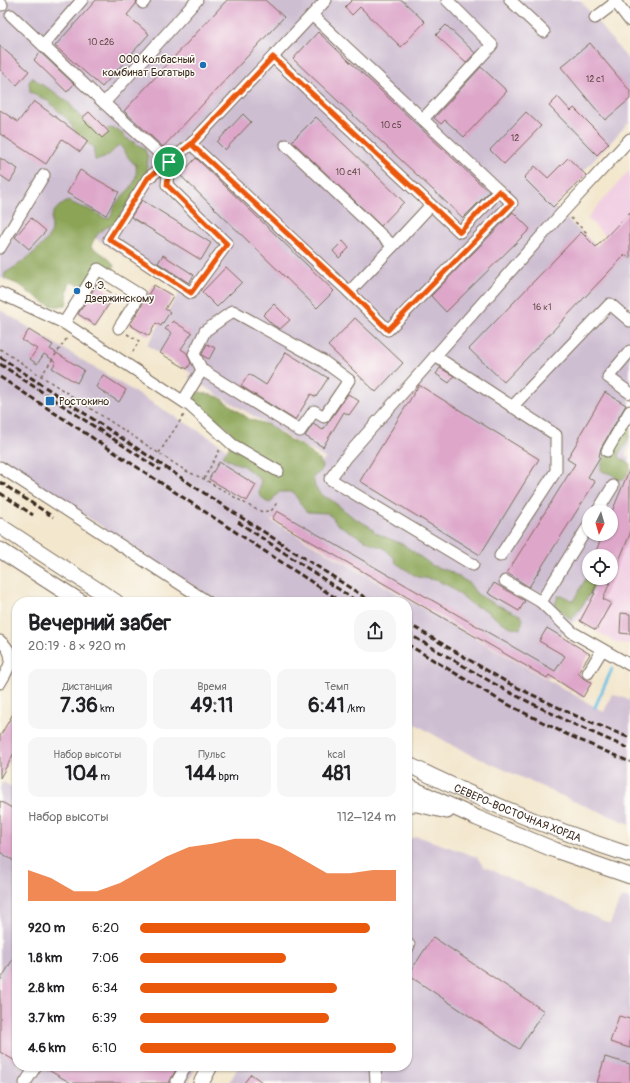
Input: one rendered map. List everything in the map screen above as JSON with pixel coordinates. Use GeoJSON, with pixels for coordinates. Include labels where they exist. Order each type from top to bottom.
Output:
{"type":"FeatureCollection","features":[{"type":"Feature","properties":{"kind":"main road"},"geometry":{"type":"LineString","coordinates":[[0,526],[108,597]]}},
{"type":"Feature","properties":{"kind":"main road"},"geometry":{"type":"LineString","coordinates":[[0,550],[73,597]]}},
{"type":"Feature","properties":{"kind":"main road","name":"СЕВЕРО-ВОСТОЧНАЯ ХОРДА"},"geometry":{"type":"LineString","coordinates":[[412,766],[488,801],[574,836],[630,853]]}},
{"type":"Feature","properties":{"kind":"main road","name":"СЕВЕРО-ВОСТОЧНАЯ ХОРДА"},"geometry":{"type":"LineString","coordinates":[[412,788],[477,818],[555,850],[630,876]]}},
{"type":"Feature","properties":{"kind":"main road"},"geometry":{"type":"LineString","coordinates":[[412,804],[477,818]]}},
{"type":"Feature","properties":{"kind":"main road"},"geometry":{"type":"LineString","coordinates":[[201,1083],[207,1071]]}},
{"type":"Feature","properties":{"kind":"street"},"geometry":{"type":"LineString","coordinates":[[43,45],[82,0]]}},
{"type":"Feature","properties":{"kind":"street"},"geometry":{"type":"LineString","coordinates":[[104,103],[197,0]]}},
{"type":"Feature","properties":{"kind":"street"},"geometry":{"type":"LineString","coordinates":[[423,119],[492,45],[447,0]]}},
{"type":"Feature","properties":{"kind":"street"},"geometry":{"type":"LineString","coordinates":[[510,0],[544,32]]}},
{"type":"Feature","properties":{"kind":"street"},"geometry":{"type":"LineString","coordinates":[[595,18],[615,1],[630,19]]}},
{"type":"Feature","properties":{"kind":"street"},"geometry":{"type":"LineString","coordinates":[[169,162],[167,185],[227,244],[191,293],[109,239],[148,178],[191,144],[312,15],[320,2]]}},
{"type":"Feature","properties":{"kind":"street"},"geometry":{"type":"LineString","coordinates":[[11,15],[169,162]]}},
{"type":"Feature","properties":{"kind":"street"},"geometry":{"type":"LineString","coordinates":[[191,144],[350,292],[388,330],[512,203],[312,15]]}},
{"type":"Feature","properties":{"kind":"street"},"geometry":{"type":"LineString","coordinates":[[273,57],[460,232],[499,191]]}},
{"type":"Feature","properties":{"kind":"street"},"geometry":{"type":"LineString","coordinates":[[473,565],[330,479],[346,457],[435,356],[630,139]]}},
{"type":"Feature","properties":{"kind":"street"},"geometry":{"type":"LineString","coordinates":[[286,145],[393,246]]}},
{"type":"Feature","properties":{"kind":"street"},"geometry":{"type":"LineString","coordinates":[[0,248],[44,175]]}},
{"type":"Feature","properties":{"kind":"street"},"geometry":{"type":"LineString","coordinates":[[350,292],[431,205]]}},
{"type":"Feature","properties":{"kind":"street"},"geometry":{"type":"LineString","coordinates":[[64,323],[98,269],[140,296],[119,328]]}},
{"type":"Feature","properties":{"kind":"street"},"geometry":{"type":"LineString","coordinates":[[0,293],[64,323],[190,406],[233,445],[278,471]]}},
{"type":"Feature","properties":{"kind":"street"},"geometry":{"type":"LineString","coordinates":[[512,407],[610,304],[630,321]]}},
{"type":"Feature","properties":{"kind":"street"},"geometry":{"type":"LineString","coordinates":[[233,311],[323,361],[349,380],[324,417],[314,411],[300,431],[202,370],[194,354],[205,331],[233,311]]}},
{"type":"Feature","properties":{"kind":"street"},"geometry":{"type":"LineString","coordinates":[[630,350],[608,376],[630,393]]}},
{"type":"Feature","properties":{"kind":"street"},"geometry":{"type":"LineString","coordinates":[[435,356],[556,435],[556,471],[500,556]]}},
{"type":"Feature","properties":{"kind":"street"},"geometry":{"type":"LineString","coordinates":[[183,401],[202,370]]}},
{"type":"Feature","properties":{"kind":"street"},"geometry":{"type":"LineString","coordinates":[[607,451],[630,411]]}},
{"type":"Feature","properties":{"kind":"street"},"geometry":{"type":"LineString","coordinates":[[0,467],[200,597]]}},
{"type":"Feature","properties":{"kind":"street"},"geometry":{"type":"LineString","coordinates":[[601,505],[613,486]]}},
{"type":"Feature","properties":{"kind":"street"},"geometry":{"type":"LineString","coordinates":[[541,602],[582,535]]}},
{"type":"Feature","properties":{"kind":"street"},"geometry":{"type":"LineString","coordinates":[[505,581],[541,602],[568,626],[572,632],[630,665]]}},
{"type":"Feature","properties":{"kind":"street"},"geometry":{"type":"LineString","coordinates":[[0,641],[10,652],[12,660]]}},
{"type":"Feature","properties":{"kind":"street"},"geometry":{"type":"LineString","coordinates":[[588,673],[602,650]]}},
{"type":"Feature","properties":{"kind":"street"},"geometry":{"type":"LineString","coordinates":[[0,683],[12,668]]}},
{"type":"Feature","properties":{"kind":"street"},"geometry":{"type":"LineString","coordinates":[[25,1083],[33,1071]]}},
{"type":"Feature","properties":{"kind":"street"},"geometry":{"type":"LineString","coordinates":[[176,1083],[183,1071]]}},
{"type":"Feature","properties":{"kind":"street"},"geometry":{"type":"LineString","coordinates":[[375,1071],[376,1083]]}},
{"type":"Feature","properties":{"kind":"path"},"geometry":{"type":"LineString","coordinates":[[119,328],[139,342],[134,350]]}},
{"type":"Feature","properties":{"kind":"path"},"geometry":{"type":"LineString","coordinates":[[41,376],[61,347]]}},
{"type":"Feature","properties":{"kind":"path"},"geometry":{"type":"LineString","coordinates":[[0,349],[186,471],[204,479],[253,508],[263,512],[272,510],[278,501]]}},
{"type":"Feature","properties":{"kind":"path"},"geometry":{"type":"LineString","coordinates":[[159,453],[180,420]]}},
{"type":"Feature","properties":{"kind":"path"},"geometry":{"type":"LineString","coordinates":[[204,479],[226,438]]}},
{"type":"Feature","properties":{"kind":"shaded area"},"geometry":{"type":"Polygon","coordinates":[[[0,0],[580,0],[630,62],[630,121],[583,172],[586,175],[554,207],[596,246],[606,237],[630,259],[630,443],[625,456],[630,458],[630,504],[618,532],[618,505],[582,505],[582,541],[614,541],[611,549],[582,549],[582,585],[596,585],[593,593],[576,620],[568,626],[561,636],[573,643],[551,677],[547,678],[412,600],[412,597],[407,597],[273,519],[272,521],[404,597],[210,597],[0,460],[0,310],[217,442],[277,488],[326,459],[188,377],[191,373],[147,345],[181,290],[93,237],[12,276],[9,282],[0,277],[0,0]]]}},
{"type":"Feature","properties":{"kind":"shaded area"},"geometry":{"type":"Polygon","coordinates":[[[630,170],[630,259],[587,218],[630,170]]]}},
{"type":"Feature","properties":{"kind":"shaded area"},"geometry":{"type":"Polygon","coordinates":[[[630,504],[630,644],[617,643],[576,620],[593,593],[603,585],[618,585],[618,549],[614,549],[616,541],[618,541],[618,537],[630,504]]]}},
{"type":"Feature","properties":{"kind":"shaded area"},"geometry":{"type":"Polygon","coordinates":[[[412,602],[604,712],[612,694],[630,700],[630,824],[573,801],[457,748],[412,722],[412,602]]]}},
{"type":"Feature","properties":{"kind":"shaded area"},"geometry":{"type":"Polygon","coordinates":[[[3,782],[12,787],[12,1071],[194,1071],[188,1083],[0,1083],[0,787],[3,782]]]}},
{"type":"Feature","properties":{"kind":"shaded area"},"geometry":{"type":"Polygon","coordinates":[[[417,836],[477,857],[483,866],[610,924],[621,897],[630,899],[630,1083],[229,1083],[236,1071],[412,1071],[412,838],[417,836]]]}},
{"type":"Feature","properties":{"kind":"green space"},"geometry":{"type":"Polygon","coordinates":[[[32,76],[39,83],[53,91],[70,104],[79,116],[105,130],[110,128],[119,130],[126,138],[144,148],[148,157],[147,172],[116,223],[108,226],[100,232],[92,243],[91,247],[110,260],[114,266],[113,271],[80,285],[71,282],[67,291],[66,305],[62,306],[54,306],[44,302],[29,293],[20,285],[4,278],[5,273],[17,266],[41,246],[52,231],[53,214],[58,207],[63,204],[69,201],[95,212],[103,218],[109,218],[116,204],[131,187],[135,179],[136,165],[119,145],[106,157],[95,160],[93,146],[80,138],[68,120],[48,101],[30,92],[29,82],[32,78],[34,80],[32,76]]]}},
{"type":"Feature","properties":{"kind":"green space"},"geometry":{"type":"Polygon","coordinates":[[[200,392],[219,397],[249,419],[269,425],[286,438],[304,447],[320,461],[322,466],[321,471],[313,477],[315,487],[321,495],[330,499],[354,518],[369,526],[376,533],[404,545],[433,566],[449,571],[469,583],[477,594],[520,615],[523,619],[520,629],[511,627],[498,620],[487,611],[473,605],[449,586],[436,580],[417,577],[396,563],[394,558],[384,548],[374,545],[337,524],[327,513],[307,512],[293,492],[279,492],[270,503],[265,501],[259,494],[261,480],[242,465],[232,462],[222,456],[229,448],[232,434],[226,427],[201,409],[198,405],[195,393],[200,392]]]}},
{"type":"Feature","properties":{"kind":"green space"},"geometry":{"type":"Polygon","coordinates":[[[630,422],[628,439],[625,446],[619,453],[619,457],[630,464],[630,481],[625,478],[619,480],[611,474],[601,471],[601,466],[606,453],[614,440],[626,423],[630,422]]]}},
{"type":"Feature","properties":{"kind":"green space"},"geometry":{"type":"Polygon","coordinates":[[[582,585],[594,585],[586,600],[571,620],[555,605],[558,596],[563,596],[573,601],[582,585]]]}},
{"type":"Feature","properties":{"kind":"building"},"geometry":{"type":"Polygon","coordinates":[[[96,0],[137,0],[136,4],[127,15],[149,34],[102,87],[55,46],[96,0]]]}},
{"type":"Feature","properties":{"kind":"building","name":"ООО Колбасный комбинат Богатырь"},"geometry":{"type":"Polygon","coordinates":[[[227,0],[265,0],[284,17],[163,147],[124,111],[227,0]]]}},
{"type":"Feature","properties":{"kind":"building"},"geometry":{"type":"Polygon","coordinates":[[[352,0],[402,0],[425,22],[401,47],[360,7],[352,15],[345,7],[352,0]]]}},
{"type":"Feature","properties":{"kind":"building"},"geometry":{"type":"Polygon","coordinates":[[[446,25],[475,53],[466,63],[436,35],[446,25]]]}},
{"type":"Feature","properties":{"kind":"building"},"geometry":{"type":"Polygon","coordinates":[[[318,32],[489,192],[463,218],[293,59],[318,32]]]}},
{"type":"Feature","properties":{"kind":"building"},"geometry":{"type":"Polygon","coordinates":[[[590,43],[630,91],[630,99],[605,120],[561,67],[590,43]]]}},
{"type":"Feature","properties":{"kind":"building"},"geometry":{"type":"Polygon","coordinates":[[[0,46],[29,71],[17,85],[0,70],[0,46]]]}},
{"type":"Feature","properties":{"kind":"building"},"geometry":{"type":"Polygon","coordinates":[[[40,52],[74,84],[67,92],[34,60],[40,52]]]}},
{"type":"Feature","properties":{"kind":"building"},"geometry":{"type":"Polygon","coordinates":[[[481,67],[507,91],[464,137],[445,120],[441,124],[434,118],[481,67]]]}},
{"type":"Feature","properties":{"kind":"building"},"geometry":{"type":"Polygon","coordinates":[[[558,97],[571,111],[574,108],[609,143],[597,155],[549,106],[558,97]]]}},
{"type":"Feature","properties":{"kind":"building"},"geometry":{"type":"Polygon","coordinates":[[[34,101],[88,141],[80,152],[62,139],[46,164],[0,134],[0,110],[18,122],[34,101]]]}},
{"type":"Feature","properties":{"kind":"building"},"geometry":{"type":"Polygon","coordinates":[[[89,112],[109,132],[102,138],[82,118],[89,112]]]}},
{"type":"Feature","properties":{"kind":"building"},"geometry":{"type":"Polygon","coordinates":[[[526,112],[541,126],[504,164],[490,150],[526,112]]]}},
{"type":"Feature","properties":{"kind":"building"},"geometry":{"type":"Polygon","coordinates":[[[243,114],[251,122],[225,150],[217,142],[243,114]]]}},
{"type":"Feature","properties":{"kind":"building"},"geometry":{"type":"Polygon","coordinates":[[[316,117],[404,202],[381,226],[292,141],[316,117]]]}},
{"type":"Feature","properties":{"kind":"building"},"geometry":{"type":"Polygon","coordinates":[[[0,158],[18,169],[10,182],[0,175],[0,158]]]}},
{"type":"Feature","properties":{"kind":"building"},"geometry":{"type":"Polygon","coordinates":[[[196,158],[334,291],[317,308],[180,175],[196,158]]]}},
{"type":"Feature","properties":{"kind":"building"},"geometry":{"type":"Polygon","coordinates":[[[568,158],[586,175],[553,207],[524,178],[535,166],[548,178],[568,158]]]}},
{"type":"Feature","properties":{"kind":"building"},"geometry":{"type":"Polygon","coordinates":[[[80,170],[119,192],[106,215],[67,193],[80,170]]]}},
{"type":"Feature","properties":{"kind":"building"},"geometry":{"type":"Polygon","coordinates":[[[142,200],[211,243],[201,260],[131,217],[142,200]]]}},
{"type":"Feature","properties":{"kind":"building"},"geometry":{"type":"Polygon","coordinates":[[[513,212],[530,229],[446,312],[431,296],[513,212]]]}},
{"type":"Feature","properties":{"kind":"building"},"geometry":{"type":"Polygon","coordinates":[[[630,212],[630,259],[625,255],[504,382],[469,349],[581,232],[596,247],[630,212]]]}},
{"type":"Feature","properties":{"kind":"building"},"geometry":{"type":"Polygon","coordinates":[[[31,218],[46,231],[29,249],[15,237],[31,218]]]}},
{"type":"Feature","properties":{"kind":"building"},"geometry":{"type":"Polygon","coordinates":[[[343,241],[349,248],[339,258],[333,251],[343,241]]]}},
{"type":"Feature","properties":{"kind":"building"},"geometry":{"type":"Polygon","coordinates":[[[163,255],[194,275],[189,283],[158,263],[163,255]]]}},
{"type":"Feature","properties":{"kind":"building"},"geometry":{"type":"Polygon","coordinates":[[[226,267],[242,282],[217,307],[202,292],[226,267]]]}},
{"type":"Feature","properties":{"kind":"building"},"geometry":{"type":"Polygon","coordinates":[[[97,284],[115,295],[95,325],[78,314],[97,284]]]}},
{"type":"Feature","properties":{"kind":"building"},"geometry":{"type":"Polygon","coordinates":[[[154,285],[173,296],[165,309],[170,312],[161,326],[156,323],[149,336],[130,325],[154,285]]]}},
{"type":"Feature","properties":{"kind":"building"},"geometry":{"type":"Polygon","coordinates":[[[274,304],[290,320],[280,329],[273,325],[263,315],[274,304]]]}},
{"type":"Feature","properties":{"kind":"building"},"geometry":{"type":"Polygon","coordinates":[[[355,318],[403,363],[376,392],[328,346],[355,318]]]}},
{"type":"Feature","properties":{"kind":"building"},"geometry":{"type":"Polygon","coordinates":[[[173,321],[192,333],[181,349],[187,353],[191,363],[187,369],[160,353],[172,333],[165,329],[173,321]]]}},
{"type":"Feature","properties":{"kind":"building"},"geometry":{"type":"Polygon","coordinates":[[[29,330],[53,345],[50,349],[84,370],[77,383],[52,368],[56,362],[44,354],[37,364],[30,359],[37,349],[22,340],[29,330]]]}},
{"type":"Feature","properties":{"kind":"building"},"geometry":{"type":"Polygon","coordinates":[[[207,344],[215,348],[209,359],[202,354],[207,344]]]}},
{"type":"Feature","properties":{"kind":"building"},"geometry":{"type":"Polygon","coordinates":[[[286,352],[328,378],[316,397],[311,394],[295,420],[241,386],[249,374],[266,385],[286,352]]]}},
{"type":"Feature","properties":{"kind":"building"},"geometry":{"type":"Polygon","coordinates":[[[440,368],[454,376],[449,383],[436,374],[440,368]]]}},
{"type":"Feature","properties":{"kind":"building"},"geometry":{"type":"Polygon","coordinates":[[[103,375],[126,390],[119,402],[96,387],[103,375]]]}},
{"type":"Feature","properties":{"kind":"building"},"geometry":{"type":"Polygon","coordinates":[[[419,385],[539,459],[480,555],[360,481],[419,385]]]}},
{"type":"Feature","properties":{"kind":"building"},"geometry":{"type":"Polygon","coordinates":[[[605,392],[626,405],[601,448],[600,457],[588,477],[595,482],[529,587],[507,573],[575,464],[567,459],[605,392]]]}},
{"type":"Feature","properties":{"kind":"building"},"geometry":{"type":"Polygon","coordinates":[[[348,394],[359,401],[349,415],[344,412],[323,447],[305,436],[313,424],[323,430],[348,394]]]}},
{"type":"Feature","properties":{"kind":"building"},"geometry":{"type":"Polygon","coordinates":[[[219,462],[256,485],[247,501],[209,479],[219,462]]]}},
{"type":"Feature","properties":{"kind":"building"},"geometry":{"type":"Polygon","coordinates":[[[630,468],[630,534],[618,563],[618,549],[597,549],[600,541],[618,541],[618,505],[615,505],[630,468]]]}},
{"type":"Feature","properties":{"kind":"building"},"geometry":{"type":"Polygon","coordinates":[[[277,511],[555,671],[565,656],[539,641],[547,628],[590,654],[578,673],[584,679],[592,682],[583,697],[549,675],[547,678],[412,600],[412,597],[407,597],[272,519],[277,511]]]}},
{"type":"Feature","properties":{"kind":"building"},"geometry":{"type":"Polygon","coordinates":[[[494,583],[525,601],[519,611],[488,593],[494,583]]]}},
{"type":"Feature","properties":{"kind":"building"},"geometry":{"type":"Polygon","coordinates":[[[596,585],[609,585],[603,599],[611,603],[596,630],[580,621],[595,593],[593,593],[596,585]]]}},
{"type":"Feature","properties":{"kind":"building"},"geometry":{"type":"Polygon","coordinates":[[[621,613],[630,614],[630,634],[620,633],[621,613]]]}},
{"type":"Feature","properties":{"kind":"building"},"geometry":{"type":"Polygon","coordinates":[[[12,716],[12,757],[0,778],[0,736],[12,716]]]}},
{"type":"Feature","properties":{"kind":"building"},"geometry":{"type":"Polygon","coordinates":[[[0,801],[12,808],[12,860],[0,852],[0,801]]]}},
{"type":"Feature","properties":{"kind":"building"},"geometry":{"type":"Polygon","coordinates":[[[433,937],[544,1011],[519,1049],[412,978],[412,969],[433,937]]]}},
{"type":"Feature","properties":{"kind":"building"},"geometry":{"type":"Polygon","coordinates":[[[12,961],[12,1059],[0,1052],[0,981],[12,961]]]}},
{"type":"Feature","properties":{"kind":"building"},"geometry":{"type":"Polygon","coordinates":[[[619,1016],[630,1019],[630,1048],[610,1042],[619,1016]]]}},
{"type":"Feature","properties":{"kind":"building"},"geometry":{"type":"Polygon","coordinates":[[[605,1057],[630,1064],[630,1083],[597,1083],[605,1057]]]}},
{"type":"Feature","properties":{"kind":"building"},"geometry":{"type":"Polygon","coordinates":[[[50,1071],[175,1071],[169,1083],[71,1083],[50,1071]]]}},
{"type":"Feature","properties":{"kind":"building"},"geometry":{"type":"Polygon","coordinates":[[[251,1074],[263,1083],[244,1083],[251,1074]]]}},
{"type":"Feature","properties":{"kind":"waterway"},"geometry":{"type":"LineString","coordinates":[[595,707],[612,669]]}},
{"type":"Feature","properties":{"kind":"railway"},"geometry":{"type":"LineString","coordinates":[[0,357],[213,499],[364,597]]}},
{"type":"Feature","properties":{"kind":"railway"},"geometry":{"type":"LineString","coordinates":[[0,364],[160,470]]}},
{"type":"Feature","properties":{"kind":"railway"},"geometry":{"type":"LineString","coordinates":[[0,377],[334,597]]}},
{"type":"Feature","properties":{"kind":"railway"},"geometry":{"type":"LineString","coordinates":[[0,482],[53,517]]}},
{"type":"Feature","properties":{"kind":"railway"},"geometry":{"type":"LineString","coordinates":[[0,493],[33,515]]}},
{"type":"Feature","properties":{"kind":"railway"},"geometry":{"type":"LineString","coordinates":[[238,522],[350,597]]}},
{"type":"Feature","properties":{"kind":"railway"},"geometry":{"type":"LineString","coordinates":[[412,626],[510,684],[574,715],[630,738]]}},
{"type":"Feature","properties":{"kind":"railway"},"geometry":{"type":"LineString","coordinates":[[412,636],[505,690],[573,724],[630,749]]}},
{"type":"Feature","properties":{"kind":"railway"},"geometry":{"type":"LineString","coordinates":[[412,647],[501,701],[566,734],[630,762]]}},
{"type":"Feature","properties":{"kind":"place","name":"ООО Колбасный комбинат Богатырь"},"geometry":{"type":"Point","coordinates":[203,65]}},
{"type":"Feature","properties":{"kind":"place","name":"Ф. Э. Дзержинскому"},"geometry":{"type":"Point","coordinates":[77,291]}},
{"type":"Feature","properties":{"kind":"place","name":"Ростокино"},"geometry":{"type":"Point","coordinates":[50,401]}},
{"type":"Feature","properties":{"kind":"route"},"geometry":{"type":"LineString","coordinates":[[169,162],[148,178],[109,239],[191,293],[227,244],[167,185],[169,162],[191,144],[273,57],[460,232],[499,191],[512,203],[388,330],[350,292],[191,144],[169,162]]}}]}
